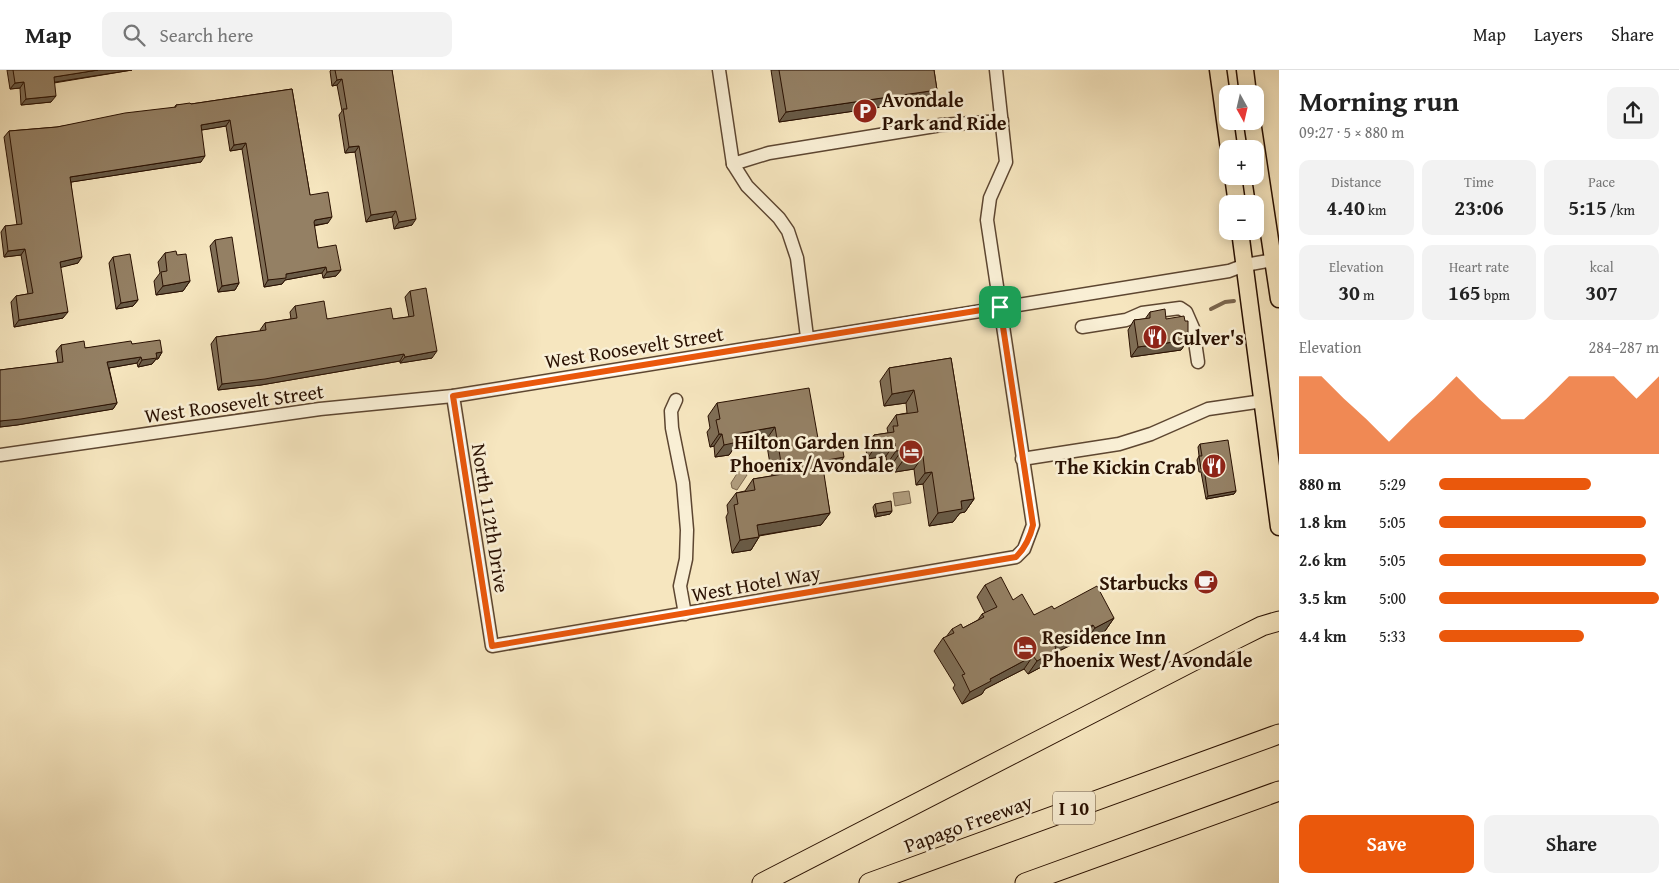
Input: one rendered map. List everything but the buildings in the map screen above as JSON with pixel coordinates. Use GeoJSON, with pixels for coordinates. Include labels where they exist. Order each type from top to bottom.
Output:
{"type":"FeatureCollection","features":[{"type":"Feature","properties":{"kind":"highway"},"geometry":{"type":"LineString","coordinates":[[762,883],[1238,638],[1262,626],[1279,621]]}},
{"type":"Feature","properties":{"kind":"highway","name":"Papago Freeway"},"geometry":{"type":"LineString","coordinates":[[869,883],[1279,734]]}},
{"type":"Feature","properties":{"kind":"highway"},"geometry":{"type":"LineString","coordinates":[[1025,883],[1279,790]]}},
{"type":"Feature","properties":{"kind":"main road"},"geometry":{"type":"LineString","coordinates":[[1218,70],[1229,140]]}},
{"type":"Feature","properties":{"kind":"main road"},"geometry":{"type":"LineString","coordinates":[[1245,70],[1247,85]]}},
{"type":"Feature","properties":{"kind":"main road"},"geometry":{"type":"LineString","coordinates":[[1254,130],[1276,260],[1279,299]]}},
{"type":"Feature","properties":{"kind":"main road"},"geometry":{"type":"LineString","coordinates":[[1241,240],[1279,527]]}},
{"type":"Feature","properties":{"kind":"street"},"geometry":{"type":"LineString","coordinates":[[719,70],[733,164],[747,186],[779,218],[788,231],[798,258],[807,337]]}},
{"type":"Feature","properties":{"kind":"street"},"geometry":{"type":"LineString","coordinates":[[996,70],[1006,162],[990,198],[987,220],[1022,459],[1119,444],[1150,434],[1208,409],[1263,401]]}},
{"type":"Feature","properties":{"kind":"street"},"geometry":{"type":"LineString","coordinates":[[733,164],[769,153],[941,125],[1002,121]]}},
{"type":"Feature","properties":{"kind":"street","name":"West Roosevelt Street"},"geometry":{"type":"LineString","coordinates":[[0,455],[320,409],[453,396],[807,337],[1229,270],[1245,265],[1276,260]]}},
{"type":"Feature","properties":{"kind":"street"},"geometry":{"type":"LineString","coordinates":[[1082,327],[1126,320],[1142,313],[1180,308],[1186,312],[1193,328],[1198,362]]}},
{"type":"Feature","properties":{"kind":"street","name":"North 112th Drive"},"geometry":{"type":"LineString","coordinates":[[453,396],[492,646]]}},
{"type":"Feature","properties":{"kind":"street"},"geometry":{"type":"LineString","coordinates":[[676,400],[671,411],[672,428],[683,483],[687,530],[686,559],[680,586],[685,614]]}},
{"type":"Feature","properties":{"kind":"street","name":"West Hotel Way"},"geometry":{"type":"LineString","coordinates":[[492,646],[1004,561],[1016,557],[1024,550],[1031,535],[1033,525],[1022,459]]}},
{"type":"Feature","properties":{"kind":"shaded area"},"geometry":{"type":"Polygon","coordinates":[[[744,471],[747,475],[737,490],[732,488],[731,483],[738,472],[744,471]]]}},
{"type":"Feature","properties":{"kind":"shaded area"},"geometry":{"type":"Polygon","coordinates":[[[909,491],[911,503],[895,506],[893,493],[909,491]]]}},
{"type":"Feature","properties":{"kind":"waterway"},"geometry":{"type":"LineString","coordinates":[[1211,309],[1225,302],[1234,301]]}},
{"type":"Feature","properties":{"kind":"place","name":"Avondale Park and Ride"},"geometry":{"type":"Point","coordinates":[865,111]}},
{"type":"Feature","properties":{"kind":"place","name":"Culver's"},"geometry":{"type":"Point","coordinates":[1155,337]}},
{"type":"Feature","properties":{"kind":"place","name":"Hilton Garden Inn Phoenix/Avondale"},"geometry":{"type":"Point","coordinates":[911,452]}},
{"type":"Feature","properties":{"kind":"place","name":"The Kickin Crab"},"geometry":{"type":"Point","coordinates":[1214,466]}},
{"type":"Feature","properties":{"kind":"place","name":"Starbucks"},"geometry":{"type":"Point","coordinates":[1206,582]}},
{"type":"Feature","properties":{"kind":"place","name":"Residence Inn Phoenix West/Avondale"},"geometry":{"type":"Point","coordinates":[1025,648]}},
{"type":"Feature","properties":{"kind":"route"},"geometry":{"type":"LineString","coordinates":[[1000,307],[1033,525],[1031,535],[1024,550],[1016,557],[1004,561],[922,573],[492,646],[453,396],[671,359],[1000,307]]}}]}
